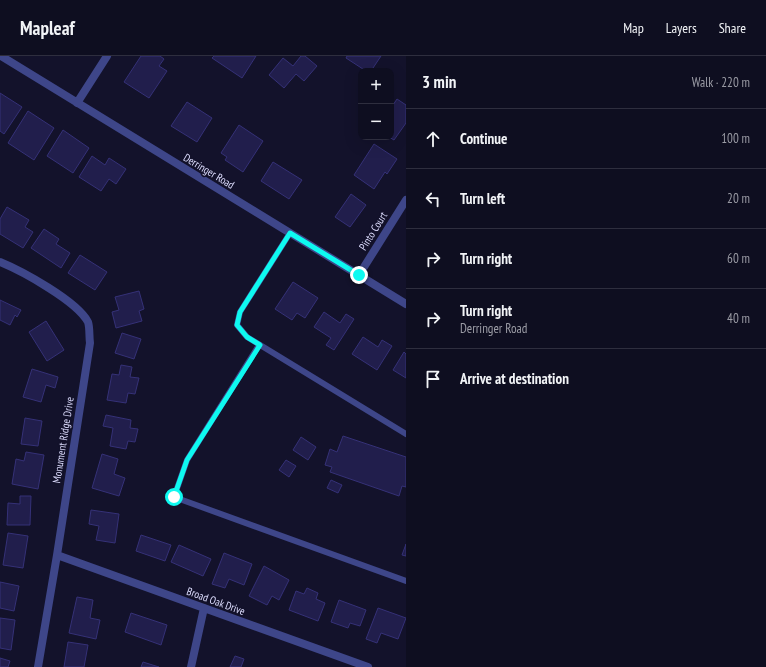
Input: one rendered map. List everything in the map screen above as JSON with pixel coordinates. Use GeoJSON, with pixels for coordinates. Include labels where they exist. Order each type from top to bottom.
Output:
{"type":"FeatureCollection","features":[{"type":"Feature","properties":{"kind":"street","name":"Derringer Road"},"geometry":{"type":"LineString","coordinates":[[1,56],[406,304]]}},
{"type":"Feature","properties":{"kind":"street"},"geometry":{"type":"LineString","coordinates":[[77,103],[106,56]]}},
{"type":"Feature","properties":{"kind":"street","name":"Pinto Court"},"geometry":{"type":"LineString","coordinates":[[359,275],[406,200]]}},
{"type":"Feature","properties":{"kind":"street","name":"Monument Ridge Drive"},"geometry":{"type":"LineString","coordinates":[[0,262],[10,266],[60,295],[82,312],[88,324],[90,343],[38,667]]}},
{"type":"Feature","properties":{"kind":"street","name":"Broad Oak Drive"},"geometry":{"type":"LineString","coordinates":[[57,555],[204,608],[349,664],[368,667]]}},
{"type":"Feature","properties":{"kind":"street"},"geometry":{"type":"LineString","coordinates":[[191,667],[204,608]]}},
{"type":"Feature","properties":{"kind":"lane"},"geometry":{"type":"LineString","coordinates":[[290,233],[240,312],[237,325],[247,337],[406,434]]}},
{"type":"Feature","properties":{"kind":"lane"},"geometry":{"type":"LineString","coordinates":[[260,345],[187,460],[174,497],[406,581]]}},
{"type":"Feature","properties":{"kind":"building"},"geometry":{"type":"Polygon","coordinates":[[[141,56],[160,56],[164,59],[159,66],[167,71],[149,98],[124,82],[141,56]]]}},
{"type":"Feature","properties":{"kind":"building"},"geometry":{"type":"Polygon","coordinates":[[[214,56],[256,56],[242,78],[212,58],[214,56]]]}},
{"type":"Feature","properties":{"kind":"building"},"geometry":{"type":"Polygon","coordinates":[[[301,56],[305,56],[317,66],[304,81],[296,74],[284,88],[269,75],[283,58],[293,66],[301,56]]]}},
{"type":"Feature","properties":{"kind":"building"},"geometry":{"type":"Polygon","coordinates":[[[347,56],[381,56],[373,68],[361,68],[346,58],[347,56]]]}},
{"type":"Feature","properties":{"kind":"building"},"geometry":{"type":"Polygon","coordinates":[[[0,93],[22,107],[4,134],[0,131],[0,93]]]}},
{"type":"Feature","properties":{"kind":"building"},"geometry":{"type":"Polygon","coordinates":[[[397,99],[406,105],[406,123],[394,140],[394,104],[397,99]]]}},
{"type":"Feature","properties":{"kind":"building"},"geometry":{"type":"Polygon","coordinates":[[[187,102],[212,118],[197,142],[171,126],[187,102]]]}},
{"type":"Feature","properties":{"kind":"building"},"geometry":{"type":"Polygon","coordinates":[[[28,111],[54,128],[34,160],[8,143],[28,111]]]}},
{"type":"Feature","properties":{"kind":"building"},"geometry":{"type":"Polygon","coordinates":[[[239,125],[263,141],[243,172],[225,160],[227,157],[221,153],[239,125]]]}},
{"type":"Feature","properties":{"kind":"building"},"geometry":{"type":"Polygon","coordinates":[[[63,130],[89,148],[73,173],[47,156],[63,130]]]}},
{"type":"Feature","properties":{"kind":"building"},"geometry":{"type":"Polygon","coordinates":[[[374,144],[397,159],[387,174],[385,172],[374,189],[354,175],[374,144]]]}},
{"type":"Feature","properties":{"kind":"building"},"geometry":{"type":"Polygon","coordinates":[[[92,156],[105,165],[109,158],[126,169],[116,184],[109,179],[101,191],[79,177],[92,156]]]}},
{"type":"Feature","properties":{"kind":"building"},"geometry":{"type":"Polygon","coordinates":[[[273,162],[302,180],[289,199],[261,181],[273,162]]]}},
{"type":"Feature","properties":{"kind":"building"},"geometry":{"type":"Polygon","coordinates":[[[351,194],[366,205],[350,227],[335,217],[351,194]]]}},
{"type":"Feature","properties":{"kind":"building"},"geometry":{"type":"Polygon","coordinates":[[[7,207],[29,220],[25,227],[33,232],[23,248],[0,234],[0,219],[7,207]]]}},
{"type":"Feature","properties":{"kind":"building"},"geometry":{"type":"Polygon","coordinates":[[[44,229],[59,239],[56,244],[70,253],[61,268],[31,248],[44,229]]]}},
{"type":"Feature","properties":{"kind":"building"},"geometry":{"type":"Polygon","coordinates":[[[80,255],[107,272],[95,290],[68,273],[80,255]]]}},
{"type":"Feature","properties":{"kind":"building"},"geometry":{"type":"Polygon","coordinates":[[[293,282],[318,298],[305,318],[297,313],[292,320],[275,309],[293,282]]]}},
{"type":"Feature","properties":{"kind":"building"},"geometry":{"type":"Polygon","coordinates":[[[139,291],[144,309],[139,311],[142,321],[116,328],[112,312],[119,310],[115,297],[139,291]]]}},
{"type":"Feature","properties":{"kind":"building"},"geometry":{"type":"Polygon","coordinates":[[[0,300],[21,310],[17,317],[15,315],[10,325],[0,320],[0,300]]]}},
{"type":"Feature","properties":{"kind":"building"},"geometry":{"type":"Polygon","coordinates":[[[324,312],[340,323],[346,314],[354,319],[334,350],[326,345],[331,338],[314,327],[324,312]]]}},
{"type":"Feature","properties":{"kind":"building"},"geometry":{"type":"Polygon","coordinates":[[[46,321],[64,350],[47,361],[29,332],[46,321]]]}},
{"type":"Feature","properties":{"kind":"building"},"geometry":{"type":"Polygon","coordinates":[[[122,333],[141,339],[134,359],[115,353],[122,333]]]}},
{"type":"Feature","properties":{"kind":"building"},"geometry":{"type":"Polygon","coordinates":[[[363,337],[378,347],[382,340],[392,346],[377,370],[352,354],[363,337]]]}},
{"type":"Feature","properties":{"kind":"building"},"geometry":{"type":"Polygon","coordinates":[[[404,352],[406,354],[406,378],[393,370],[404,352]]]}},
{"type":"Feature","properties":{"kind":"building"},"geometry":{"type":"Polygon","coordinates":[[[121,365],[132,367],[130,377],[139,378],[135,394],[128,393],[126,403],[107,400],[112,374],[119,375],[121,365]]]}},
{"type":"Feature","properties":{"kind":"building"},"geometry":{"type":"Polygon","coordinates":[[[32,369],[58,377],[55,388],[46,385],[41,402],[23,397],[32,369]]]}},
{"type":"Feature","properties":{"kind":"building"},"geometry":{"type":"Polygon","coordinates":[[[106,415],[131,420],[130,428],[138,429],[135,442],[128,441],[126,449],[110,446],[113,428],[103,426],[106,415]]]}},
{"type":"Feature","properties":{"kind":"building"},"geometry":{"type":"Polygon","coordinates":[[[25,418],[42,421],[38,446],[21,444],[25,418]]]}},
{"type":"Feature","properties":{"kind":"building"},"geometry":{"type":"Polygon","coordinates":[[[343,436],[406,457],[406,487],[402,486],[399,496],[330,472],[332,467],[325,465],[330,449],[337,452],[343,436]]]}},
{"type":"Feature","properties":{"kind":"building"},"geometry":{"type":"Polygon","coordinates":[[[301,437],[316,447],[308,460],[293,450],[301,437]]]}},
{"type":"Feature","properties":{"kind":"building"},"geometry":{"type":"Polygon","coordinates":[[[26,452],[44,455],[38,489],[12,484],[16,459],[24,461],[26,452]]]}},
{"type":"Feature","properties":{"kind":"building"},"geometry":{"type":"Polygon","coordinates":[[[102,454],[118,459],[114,474],[125,478],[119,496],[92,488],[102,454]]]}},
{"type":"Feature","properties":{"kind":"building"},"geometry":{"type":"Polygon","coordinates":[[[286,460],[296,466],[289,477],[279,470],[286,460]]]}},
{"type":"Feature","properties":{"kind":"building"},"geometry":{"type":"Polygon","coordinates":[[[331,480],[342,485],[338,493],[327,488],[331,480]]]}},
{"type":"Feature","properties":{"kind":"building"},"geometry":{"type":"Polygon","coordinates":[[[20,496],[31,496],[30,525],[7,525],[8,503],[20,504],[20,496]]]}},
{"type":"Feature","properties":{"kind":"building"},"geometry":{"type":"Polygon","coordinates":[[[91,510],[119,514],[115,543],[96,540],[99,526],[89,524],[91,510]]]}},
{"type":"Feature","properties":{"kind":"building"},"geometry":{"type":"Polygon","coordinates":[[[8,533],[28,536],[23,568],[3,565],[8,533]]]}},
{"type":"Feature","properties":{"kind":"building"},"geometry":{"type":"Polygon","coordinates":[[[141,535],[171,545],[165,561],[136,551],[141,535]]]}},
{"type":"Feature","properties":{"kind":"building"},"geometry":{"type":"Polygon","coordinates":[[[406,544],[406,556],[402,555],[406,544]]]}},
{"type":"Feature","properties":{"kind":"building"},"geometry":{"type":"Polygon","coordinates":[[[179,545],[211,559],[203,576],[171,562],[179,545]]]}},
{"type":"Feature","properties":{"kind":"building"},"geometry":{"type":"Polygon","coordinates":[[[224,553],[252,564],[244,585],[229,579],[225,588],[212,584],[224,553]]]}},
{"type":"Feature","properties":{"kind":"building"},"geometry":{"type":"Polygon","coordinates":[[[264,566],[289,580],[279,600],[272,596],[267,605],[249,596],[264,566]]]}},
{"type":"Feature","properties":{"kind":"building"},"geometry":{"type":"Polygon","coordinates":[[[0,582],[19,586],[14,611],[0,608],[0,582]]]}},
{"type":"Feature","properties":{"kind":"building"},"geometry":{"type":"Polygon","coordinates":[[[307,588],[318,593],[316,599],[325,603],[318,621],[289,610],[296,591],[304,594],[307,588]]]}},
{"type":"Feature","properties":{"kind":"building"},"geometry":{"type":"Polygon","coordinates":[[[77,597],[93,600],[90,618],[100,620],[96,639],[69,633],[77,597]]]}},
{"type":"Feature","properties":{"kind":"building"},"geometry":{"type":"Polygon","coordinates":[[[339,600],[366,610],[360,626],[350,623],[348,628],[331,622],[339,600]]]}},
{"type":"Feature","properties":{"kind":"building"},"geometry":{"type":"Polygon","coordinates":[[[378,608],[406,618],[398,639],[381,633],[377,643],[366,639],[378,608]]]}},
{"type":"Feature","properties":{"kind":"building"},"geometry":{"type":"Polygon","coordinates":[[[131,613],[167,625],[161,645],[125,632],[131,613]]]}},
{"type":"Feature","properties":{"kind":"building"},"geometry":{"type":"Polygon","coordinates":[[[0,618],[15,620],[11,650],[0,648],[0,618]]]}},
{"type":"Feature","properties":{"kind":"building"},"geometry":{"type":"Polygon","coordinates":[[[68,642],[88,645],[84,667],[64,667],[68,642]]]}},
{"type":"Feature","properties":{"kind":"building"},"geometry":{"type":"Polygon","coordinates":[[[235,656],[244,659],[241,667],[230,667],[235,656]]]}},
{"type":"Feature","properties":{"kind":"building"},"geometry":{"type":"Polygon","coordinates":[[[0,658],[10,661],[8,667],[0,667],[0,658]]]}},
{"type":"Feature","properties":{"kind":"building"},"geometry":{"type":"Polygon","coordinates":[[[143,662],[159,667],[141,667],[143,662]]]}},
{"type":"Feature","properties":{"kind":"route"},"geometry":{"type":"LineString","coordinates":[[174,497],[187,460],[260,345],[247,337],[237,325],[240,312],[290,233],[359,275]]}}]}
